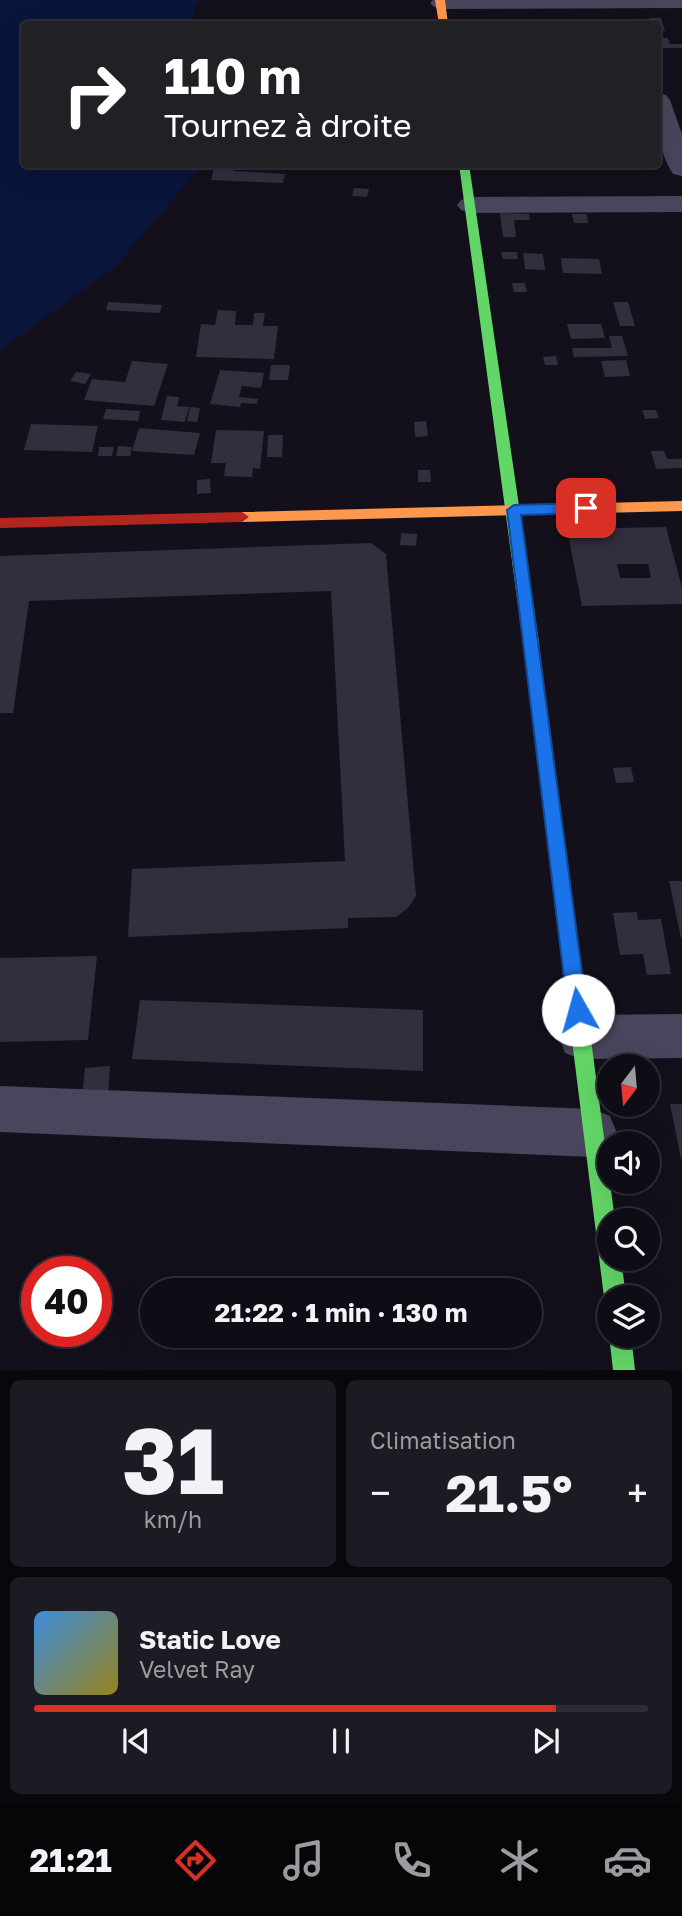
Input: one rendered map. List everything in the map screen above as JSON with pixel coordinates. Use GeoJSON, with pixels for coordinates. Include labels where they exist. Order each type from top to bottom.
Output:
{"type":"FeatureCollection","features":[{"type":"Feature","properties":{"kind":"street"},"geometry":{"type":"LineString","coordinates":[[444,21],[441,1],[682,2]]}},
{"type":"Feature","properties":{"kind":"street"},"geometry":{"type":"LineString","coordinates":[[625,2],[631,21]]}},
{"type":"Feature","properties":{"kind":"street"},"geometry":{"type":"LineString","coordinates":[[661,99],[682,99]]}},
{"type":"Feature","properties":{"kind":"street"},"geometry":{"type":"LineString","coordinates":[[661,108],[682,169]]}},
{"type":"Feature","properties":{"kind":"street"},"geometry":{"type":"LineString","coordinates":[[465,168],[514,510],[603,1208]]}},
{"type":"Feature","properties":{"kind":"street"},"geometry":{"type":"LineString","coordinates":[[470,205],[682,204]]}},
{"type":"Feature","properties":{"kind":"street"},"geometry":{"type":"LineString","coordinates":[[0,523],[682,506]]}},
{"type":"Feature","properties":{"kind":"street"},"geometry":{"type":"LineString","coordinates":[[582,1037],[682,1036]]}},
{"type":"Feature","properties":{"kind":"street"},"geometry":{"type":"LineString","coordinates":[[0,1110],[593,1133]]}},
{"type":"Feature","properties":{"kind":"street"},"geometry":{"type":"LineString","coordinates":[[621,1348],[624,1370]]}},
{"type":"Feature","properties":{"kind":"water"},"geometry":{"type":"Polygon","coordinates":[[[0,0],[198,0],[191,21],[21,21],[21,168],[199,168],[117,265],[0,351],[0,0]]]}},
{"type":"Feature","properties":{"kind":"building"},"geometry":{"type":"Polygon","coordinates":[[[649,18],[661,18],[665,31],[661,31],[661,21],[650,21],[649,18]]]}},
{"type":"Feature","properties":{"kind":"building"},"geometry":{"type":"Polygon","coordinates":[[[661,38],[668,38],[670,44],[682,44],[682,48],[662,48],[661,38]]]}},
{"type":"Feature","properties":{"kind":"building"},"geometry":{"type":"Polygon","coordinates":[[[214,168],[285,174],[283,183],[211,180],[214,168]]]}},
{"type":"Feature","properties":{"kind":"building"},"geometry":{"type":"Polygon","coordinates":[[[354,188],[369,189],[367,197],[352,196],[354,188]]]}},
{"type":"Feature","properties":{"kind":"building"},"geometry":{"type":"Polygon","coordinates":[[[500,213],[529,214],[530,220],[514,220],[516,237],[503,237],[500,213]]]}},
{"type":"Feature","properties":{"kind":"building"},"geometry":{"type":"Polygon","coordinates":[[[572,214],[587,214],[588,223],[574,223],[572,214]]]}},
{"type":"Feature","properties":{"kind":"building"},"geometry":{"type":"Polygon","coordinates":[[[501,252],[517,252],[518,259],[503,259],[501,252]]]}},
{"type":"Feature","properties":{"kind":"building"},"geometry":{"type":"Polygon","coordinates":[[[523,253],[543,254],[545,270],[525,269],[523,253]]]}},
{"type":"Feature","properties":{"kind":"building"},"geometry":{"type":"Polygon","coordinates":[[[561,258],[599,259],[602,274],[563,273],[561,258]]]}},
{"type":"Feature","properties":{"kind":"building"},"geometry":{"type":"Polygon","coordinates":[[[512,283],[525,283],[527,292],[514,292],[512,283]]]}},
{"type":"Feature","properties":{"kind":"building"},"geometry":{"type":"Polygon","coordinates":[[[108,302],[162,305],[160,313],[106,310],[108,302]]]}},
{"type":"Feature","properties":{"kind":"building"},"geometry":{"type":"Polygon","coordinates":[[[613,302],[628,302],[635,326],[620,326],[613,302]]]}},
{"type":"Feature","properties":{"kind":"building"},"geometry":{"type":"Polygon","coordinates":[[[218,310],[236,311],[235,325],[253,325],[254,313],[265,313],[263,326],[278,326],[274,359],[196,357],[201,324],[215,325],[218,310]]]}},
{"type":"Feature","properties":{"kind":"building"},"geometry":{"type":"Polygon","coordinates":[[[567,324],[601,324],[605,338],[571,339],[567,324]]]}},
{"type":"Feature","properties":{"kind":"building"},"geometry":{"type":"Polygon","coordinates":[[[609,336],[622,336],[628,356],[574,357],[572,348],[612,348],[609,336]]]}},
{"type":"Feature","properties":{"kind":"building"},"geometry":{"type":"Polygon","coordinates":[[[556,356],[558,365],[545,365],[543,357],[556,356]]]}},
{"type":"Feature","properties":{"kind":"building"},"geometry":{"type":"Polygon","coordinates":[[[626,360],[630,376],[605,377],[601,361],[626,360]]]}},
{"type":"Feature","properties":{"kind":"building"},"geometry":{"type":"Polygon","coordinates":[[[132,361],[168,364],[154,406],[84,400],[92,379],[125,382],[132,361]]]}},
{"type":"Feature","properties":{"kind":"building"},"geometry":{"type":"Polygon","coordinates":[[[271,365],[290,365],[288,380],[269,380],[271,365]]]}},
{"type":"Feature","properties":{"kind":"building"},"geometry":{"type":"Polygon","coordinates":[[[220,370],[264,373],[261,388],[242,386],[239,397],[258,399],[257,404],[241,403],[240,407],[210,404],[220,370]]]}},
{"type":"Feature","properties":{"kind":"building"},"geometry":{"type":"Polygon","coordinates":[[[76,372],[91,374],[85,384],[70,381],[76,372]]]}},
{"type":"Feature","properties":{"kind":"building"},"geometry":{"type":"Polygon","coordinates":[[[167,396],[179,397],[177,406],[189,407],[185,422],[161,420],[167,396]]]}},
{"type":"Feature","properties":{"kind":"building"},"geometry":{"type":"Polygon","coordinates":[[[190,407],[200,408],[197,422],[187,421],[190,407]]]}},
{"type":"Feature","properties":{"kind":"building"},"geometry":{"type":"Polygon","coordinates":[[[106,409],[140,411],[138,421],[103,419],[106,409]]]}},
{"type":"Feature","properties":{"kind":"building"},"geometry":{"type":"Polygon","coordinates":[[[642,410],[656,410],[659,418],[645,419],[642,410]]]}},
{"type":"Feature","properties":{"kind":"building"},"geometry":{"type":"Polygon","coordinates":[[[426,421],[428,436],[415,437],[414,422],[426,421]]]}},
{"type":"Feature","properties":{"kind":"building"},"geometry":{"type":"Polygon","coordinates":[[[31,424],[98,426],[92,452],[24,450],[31,424]]]}},
{"type":"Feature","properties":{"kind":"building"},"geometry":{"type":"Polygon","coordinates":[[[139,428],[200,433],[194,455],[132,451],[139,428]]]}},
{"type":"Feature","properties":{"kind":"building"},"geometry":{"type":"Polygon","coordinates":[[[216,430],[264,431],[260,469],[253,468],[252,477],[224,476],[226,463],[211,463],[216,430]]]}},
{"type":"Feature","properties":{"kind":"building"},"geometry":{"type":"Polygon","coordinates":[[[268,435],[283,435],[282,457],[267,457],[268,435]]]}},
{"type":"Feature","properties":{"kind":"building"},"geometry":{"type":"Polygon","coordinates":[[[118,446],[132,447],[130,456],[116,456],[118,446]]]}},
{"type":"Feature","properties":{"kind":"building"},"geometry":{"type":"Polygon","coordinates":[[[99,447],[114,447],[112,456],[98,456],[99,447]]]}},
{"type":"Feature","properties":{"kind":"building"},"geometry":{"type":"Polygon","coordinates":[[[651,451],[664,451],[667,459],[682,459],[682,468],[656,469],[651,451]]]}},
{"type":"Feature","properties":{"kind":"building"},"geometry":{"type":"Polygon","coordinates":[[[418,470],[430,470],[431,482],[418,482],[418,470]]]}},
{"type":"Feature","properties":{"kind":"building"},"geometry":{"type":"Polygon","coordinates":[[[210,479],[211,493],[197,494],[197,480],[210,479]]]}},
{"type":"Feature","properties":{"kind":"building"},"geometry":{"type":"Polygon","coordinates":[[[666,527],[682,588],[682,604],[582,606],[567,529],[666,527]],[[617,564],[620,578],[651,578],[648,564],[617,564]]]}},
{"type":"Feature","properties":{"kind":"building"},"geometry":{"type":"Polygon","coordinates":[[[401,533],[417,534],[416,546],[400,545],[401,533]]]}},
{"type":"Feature","properties":{"kind":"building"},"geometry":{"type":"Polygon","coordinates":[[[371,543],[386,554],[416,896],[408,908],[396,917],[348,918],[348,928],[128,937],[132,869],[345,861],[331,591],[29,601],[13,713],[0,713],[0,556],[371,543]]]}},
{"type":"Feature","properties":{"kind":"building"},"geometry":{"type":"Polygon","coordinates":[[[631,767],[634,782],[616,783],[613,768],[631,767]]]}},
{"type":"Feature","properties":{"kind":"building"},"geometry":{"type":"Polygon","coordinates":[[[669,881],[682,881],[682,938],[681,938],[669,881]]]}},
{"type":"Feature","properties":{"kind":"building"},"geometry":{"type":"Polygon","coordinates":[[[637,912],[638,920],[661,919],[671,974],[647,975],[643,954],[620,955],[613,913],[637,912]]]}},
{"type":"Feature","properties":{"kind":"building"},"geometry":{"type":"Polygon","coordinates":[[[97,956],[88,1040],[0,1042],[0,958],[97,956]]]}},
{"type":"Feature","properties":{"kind":"building"},"geometry":{"type":"Polygon","coordinates":[[[140,1000],[423,1010],[423,1071],[132,1059],[140,1000]]]}},
{"type":"Feature","properties":{"kind":"building"},"geometry":{"type":"Polygon","coordinates":[[[110,1066],[108,1095],[82,1097],[85,1068],[110,1066]]]}},
{"type":"Feature","properties":{"kind":"building"},"geometry":{"type":"Polygon","coordinates":[[[670,1104],[682,1104],[682,1159],[681,1159],[670,1104]]]}},
{"type":"Feature","properties":{"kind":"traffic: fast"},"geometry":{"type":"LineString","coordinates":[[465,168],[531,643]]}},
{"type":"Feature","properties":{"kind":"traffic: fast"},"geometry":{"type":"LineString","coordinates":[[565,912],[603,1208]]}},
{"type":"Feature","properties":{"kind":"traffic: fast"},"geometry":{"type":"LineString","coordinates":[[612,1271],[613,1285]]}},
{"type":"Feature","properties":{"kind":"traffic: fast"},"geometry":{"type":"LineString","coordinates":[[621,1348],[624,1370]]}},
{"type":"Feature","properties":{"kind":"traffic: slow"},"geometry":{"type":"LineString","coordinates":[[440,0],[444,21]]}},
{"type":"Feature","properties":{"kind":"traffic: slow"},"geometry":{"type":"LineString","coordinates":[[242,517],[682,506]]}},
{"type":"Feature","properties":{"kind":"traffic: jam"},"geometry":{"type":"LineString","coordinates":[[0,523],[242,517]]}},
{"type":"Feature","properties":{"kind":"traffic: jam"},"geometry":{"type":"LineString","coordinates":[[531,643],[565,912]]}},
{"type":"Feature","properties":{"kind":"route"},"geometry":{"type":"LineString","coordinates":[[578,1010],[514,510],[586,508]]}}]}
